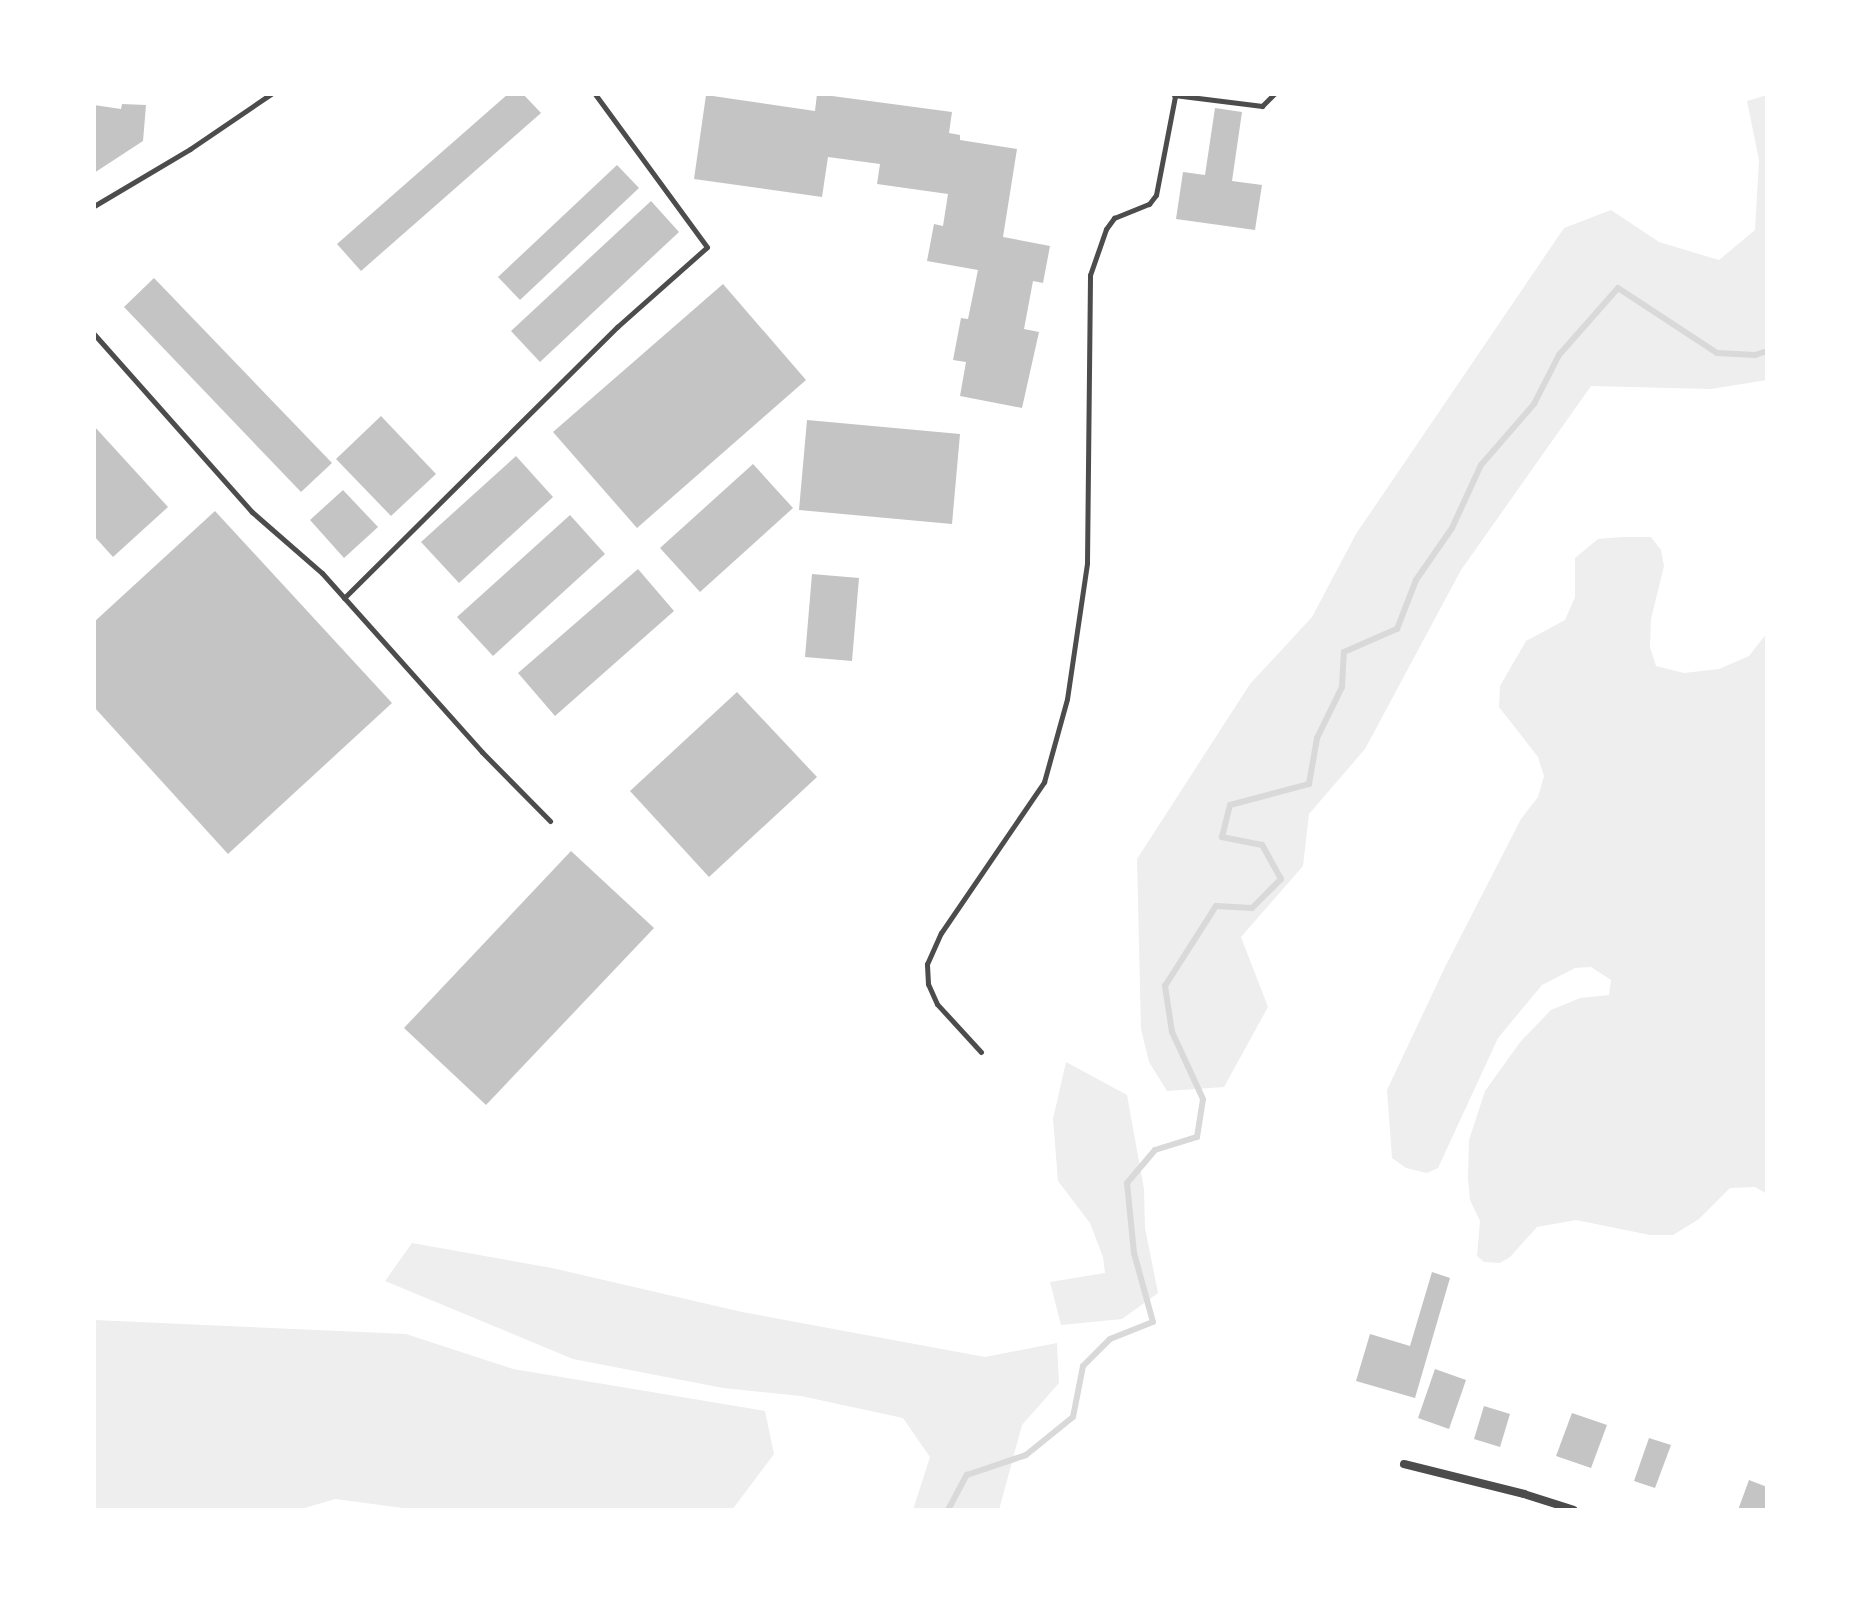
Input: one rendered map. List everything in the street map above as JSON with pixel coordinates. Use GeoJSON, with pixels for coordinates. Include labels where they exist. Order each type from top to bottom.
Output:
{"type":"FeatureCollection","features":[{"type":"Feature","properties":{"kind":"street"},"geometry":{"type":"LineString","coordinates":[[1404,1464],[1574,1510]]}},
{"type":"Feature","properties":{"kind":"lane"},"geometry":{"type":"LineString","coordinates":[[94,206],[190,149],[271,94]]}},
{"type":"Feature","properties":{"kind":"lane"},"geometry":{"type":"LineString","coordinates":[[344,598],[617,327],[707,247],[595,94]]}},
{"type":"Feature","properties":{"kind":"lane"},"geometry":{"type":"LineString","coordinates":[[981,1052],[937,1004],[928,984],[927,964],[941,933],[1044,782],[1067,699],[1087,563],[1090,275],[1106,229],[1114,218],[1149,204],[1156,195],[1174,95],[1262,106],[1274,94]]}},
{"type":"Feature","properties":{"kind":"lane"},"geometry":{"type":"LineString","coordinates":[[94,334],[252,512],[322,573],[482,752],[550,821]]}},
{"type":"Feature","properties":{"kind":"shaded area"},"geometry":{"type":"Polygon","coordinates":[[[1767,95],[1767,380],[1711,389],[1591,386],[1461,570],[1365,749],[1309,814],[1303,866],[1241,937],[1268,1007],[1224,1087],[1167,1091],[1149,1062],[1141,1029],[1137,859],[1250,684],[1312,617],[1356,534],[1564,228],[1611,210],[1659,242],[1719,260],[1755,230],[1759,160],[1747,101],[1767,95]]]}},
{"type":"Feature","properties":{"kind":"shaded area"},"geometry":{"type":"Polygon","coordinates":[[[1651,537],[1661,550],[1664,566],[1651,619],[1650,647],[1656,666],[1684,673],[1719,669],[1749,656],[1767,633],[1767,1194],[1755,1187],[1730,1188],[1699,1219],[1673,1235],[1650,1235],[1576,1220],[1537,1227],[1510,1257],[1500,1263],[1484,1262],[1477,1256],[1480,1221],[1470,1200],[1468,1178],[1469,1140],[1485,1091],[1521,1041],[1551,1010],[1580,998],[1609,995],[1611,980],[1591,967],[1575,968],[1542,985],[1498,1038],[1438,1168],[1427,1173],[1406,1168],[1392,1158],[1387,1090],[1446,965],[1521,819],[1538,797],[1544,776],[1538,757],[1499,707],[1500,686],[1526,641],[1565,620],[1575,597],[1575,558],[1598,539],[1651,537]]]}},
{"type":"Feature","properties":{"kind":"shaded area"},"geometry":{"type":"Polygon","coordinates":[[[1066,1062],[1127,1095],[1144,1189],[1145,1228],[1158,1293],[1122,1319],[1061,1325],[1050,1282],[1105,1273],[1103,1257],[1090,1223],[1058,1181],[1053,1119],[1066,1062]]]}},
{"type":"Feature","properties":{"kind":"shaded area"},"geometry":{"type":"Polygon","coordinates":[[[412,1243],[552,1268],[742,1312],[985,1357],[1057,1343],[1059,1383],[1022,1425],[999,1510],[913,1510],[930,1457],[903,1418],[801,1396],[723,1388],[573,1359],[385,1281],[412,1243]]]}},
{"type":"Feature","properties":{"kind":"shaded area"},"geometry":{"type":"Polygon","coordinates":[[[94,1320],[406,1334],[513,1369],[765,1411],[774,1454],[732,1510],[418,1510],[335,1499],[298,1510],[94,1510],[94,1320]]]}},
{"type":"Feature","properties":{"kind":"building"},"geometry":{"type":"Polygon","coordinates":[[[508,94],[523,94],[541,113],[361,271],[337,244],[508,94]]]}},
{"type":"Feature","properties":{"kind":"building"},"geometry":{"type":"Polygon","coordinates":[[[817,94],[952,112],[949,133],[960,135],[960,140],[1017,149],[1003,237],[1050,246],[1043,283],[1033,281],[1024,329],[1039,332],[1022,408],[960,396],[966,362],[953,360],[961,318],[968,319],[978,270],[927,261],[934,224],[943,226],[948,194],[877,184],[880,164],[828,157],[822,197],[694,179],[706,95],[815,111],[817,94]]]}},
{"type":"Feature","properties":{"kind":"building"},"geometry":{"type":"Polygon","coordinates":[[[122,104],[146,105],[143,141],[94,173],[94,105],[121,109],[122,104]]]}},
{"type":"Feature","properties":{"kind":"building"},"geometry":{"type":"Polygon","coordinates":[[[1215,108],[1242,112],[1232,181],[1262,185],[1255,230],[1176,219],[1183,172],[1205,175],[1215,108]]]}},
{"type":"Feature","properties":{"kind":"building"},"geometry":{"type":"Polygon","coordinates":[[[617,165],[639,188],[520,300],[498,277],[617,165]]]}},
{"type":"Feature","properties":{"kind":"building"},"geometry":{"type":"Polygon","coordinates":[[[651,201],[679,232],[540,362],[511,331],[651,201]]]}},
{"type":"Feature","properties":{"kind":"building"},"geometry":{"type":"Polygon","coordinates":[[[154,278],[332,463],[301,492],[124,307],[154,278]]]}},
{"type":"Feature","properties":{"kind":"building"},"geometry":{"type":"Polygon","coordinates":[[[723,284],[806,380],[637,528],[553,432],[723,284]]]}},
{"type":"Feature","properties":{"kind":"building"},"geometry":{"type":"Polygon","coordinates":[[[381,416],[436,474],[391,516],[336,459],[381,416]]]}},
{"type":"Feature","properties":{"kind":"building"},"geometry":{"type":"Polygon","coordinates":[[[807,420],[960,434],[952,524],[799,510],[807,420]]]}},
{"type":"Feature","properties":{"kind":"building"},"geometry":{"type":"Polygon","coordinates":[[[94,426],[168,507],[113,557],[94,536],[94,426]]]}},
{"type":"Feature","properties":{"kind":"building"},"geometry":{"type":"Polygon","coordinates":[[[516,456],[553,497],[459,583],[421,542],[516,456]]]}},
{"type":"Feature","properties":{"kind":"building"},"geometry":{"type":"Polygon","coordinates":[[[753,464],[793,508],[700,592],[660,548],[753,464]]]}},
{"type":"Feature","properties":{"kind":"building"},"geometry":{"type":"Polygon","coordinates":[[[343,490],[378,527],[344,558],[310,520],[343,490]]]}},
{"type":"Feature","properties":{"kind":"building"},"geometry":{"type":"Polygon","coordinates":[[[215,511],[392,703],[228,854],[94,707],[94,622],[215,511]]]}},
{"type":"Feature","properties":{"kind":"building"},"geometry":{"type":"Polygon","coordinates":[[[570,515],[605,554],[493,656],[457,617],[570,515]]]}},
{"type":"Feature","properties":{"kind":"building"},"geometry":{"type":"Polygon","coordinates":[[[638,569],[674,611],[555,716],[518,673],[638,569]]]}},
{"type":"Feature","properties":{"kind":"building"},"geometry":{"type":"Polygon","coordinates":[[[812,574],[859,578],[852,661],[805,657],[812,574]]]}},
{"type":"Feature","properties":{"kind":"building"},"geometry":{"type":"Polygon","coordinates":[[[737,692],[817,777],[709,877],[630,791],[737,692]]]}},
{"type":"Feature","properties":{"kind":"building"},"geometry":{"type":"Polygon","coordinates":[[[571,851],[654,928],[486,1105],[404,1028],[571,851]]]}},
{"type":"Feature","properties":{"kind":"building"},"geometry":{"type":"Polygon","coordinates":[[[1432,1272],[1450,1278],[1415,1398],[1356,1381],[1370,1334],[1410,1346],[1432,1272]]]}},
{"type":"Feature","properties":{"kind":"building"},"geometry":{"type":"Polygon","coordinates":[[[1435,1369],[1466,1380],[1449,1429],[1418,1418],[1435,1369]]]}},
{"type":"Feature","properties":{"kind":"building"},"geometry":{"type":"Polygon","coordinates":[[[1484,1406],[1510,1414],[1500,1447],[1474,1439],[1484,1406]]]}},
{"type":"Feature","properties":{"kind":"building"},"geometry":{"type":"Polygon","coordinates":[[[1572,1413],[1607,1425],[1591,1468],[1556,1456],[1572,1413]]]}},
{"type":"Feature","properties":{"kind":"building"},"geometry":{"type":"Polygon","coordinates":[[[1649,1438],[1671,1445],[1655,1488],[1634,1481],[1649,1438]]]}},
{"type":"Feature","properties":{"kind":"building"},"geometry":{"type":"Polygon","coordinates":[[[1749,1480],[1767,1487],[1767,1510],[1738,1510],[1749,1480]]]}},
{"type":"Feature","properties":{"kind":"waterway"},"geometry":{"type":"LineString","coordinates":[[948,1510],[967,1475],[1026,1455],[1073,1417],[1083,1366],[1110,1339],[1153,1322],[1134,1253],[1127,1183],[1155,1150],[1197,1137],[1203,1099],[1172,1032],[1165,986],[1216,906],[1252,908],[1281,879],[1262,845],[1222,837],[1230,805],[1309,784],[1317,738],[1342,687],[1344,652],[1397,629],[1416,580],[1452,528],[1481,465],[1534,404],[1559,355],[1618,288],[1717,353],[1755,355],[1767,351]]}}]}
